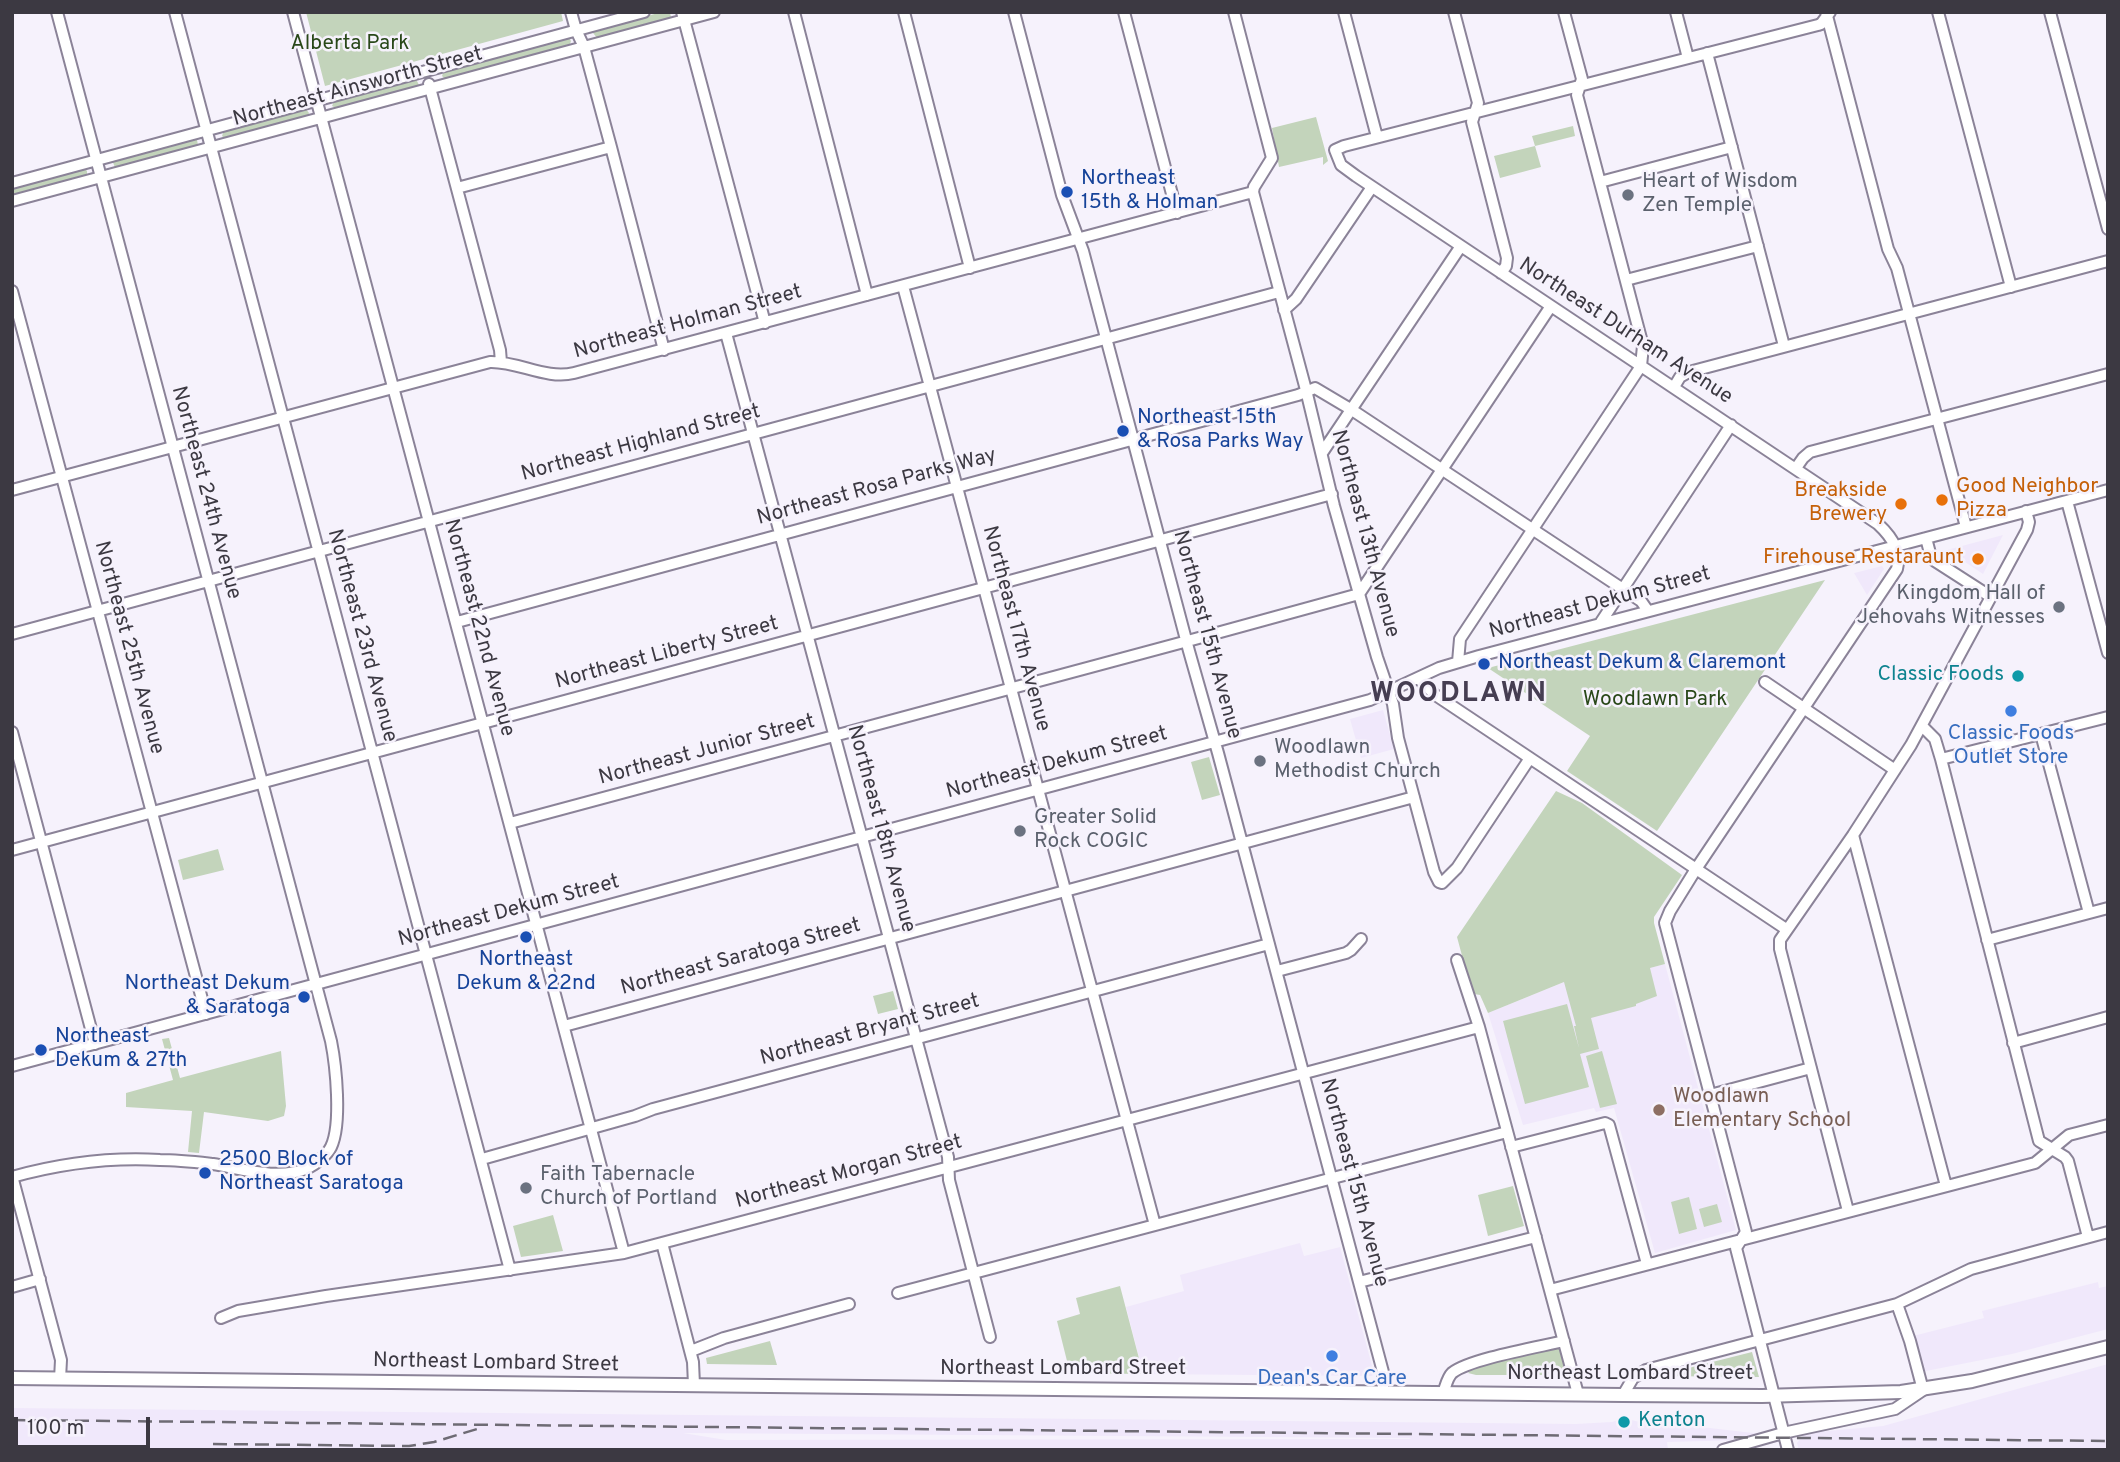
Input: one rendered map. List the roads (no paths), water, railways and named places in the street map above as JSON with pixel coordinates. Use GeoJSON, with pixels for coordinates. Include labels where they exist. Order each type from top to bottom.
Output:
{"type":"FeatureCollection","features":[{"type":"Feature","properties":{"kind":"main road","name":"Northeast Lombard Street"},"geometry":{"type":"LineString","coordinates":[[12,1378],[1623,1395],[1852,1394],[1923,1390],[1995,1376],[2108,1346]]}},
{"type":"Feature","properties":{"kind":"street","name":"Northeast 24th Avenue"},"geometry":{"type":"LineString","coordinates":[[57,12],[316,984]]}},
{"type":"Feature","properties":{"kind":"street","name":"Northeast 23rd Avenue"},"geometry":{"type":"LineString","coordinates":[[175,12],[510,1270]]}},
{"type":"Feature","properties":{"kind":"street","name":"Northeast 22nd Avenue"},"geometry":{"type":"LineString","coordinates":[[293,12],[624,1253]]}},
{"type":"Feature","properties":{"kind":"street"},"geometry":{"type":"LineString","coordinates":[[571,12],[584,47],[664,349]]}},
{"type":"Feature","properties":{"kind":"street","name":"Northeast Ainsworth Street"},"geometry":{"type":"LineString","coordinates":[[12,183],[644,12]]}},
{"type":"Feature","properties":{"kind":"street","name":"Northeast Ainsworth Street"},"geometry":{"type":"LineString","coordinates":[[12,201],[584,47],[684,16],[714,12]]}},
{"type":"Feature","properties":{"kind":"street"},"geometry":{"type":"LineString","coordinates":[[794,12],[867,295]]}},
{"type":"Feature","properties":{"kind":"street"},"geometry":{"type":"LineString","coordinates":[[904,12],[970,268]]}},
{"type":"Feature","properties":{"kind":"street","name":"Northeast 15th Avenue"},"geometry":{"type":"LineString","coordinates":[[1014,12],[1062,195],[1079,239],[1277,971],[1383,1372],[1384,1392]]}},
{"type":"Feature","properties":{"kind":"street"},"geometry":{"type":"LineString","coordinates":[[1124,12],[1177,213]]}},
{"type":"Feature","properties":{"kind":"street"},"geometry":{"type":"LineString","coordinates":[[1234,12],[1272,158],[1253,192]]}},
{"type":"Feature","properties":{"kind":"street"},"geometry":{"type":"LineString","coordinates":[[1344,12],[1377,137],[1818,25],[1828,14]]}},
{"type":"Feature","properties":{"kind":"street"},"geometry":{"type":"LineString","coordinates":[[1454,12],[1478,103],[1472,122],[1507,258],[1501,273]]}},
{"type":"Feature","properties":{"kind":"street"},"geometry":{"type":"LineString","coordinates":[[1458,662],[1460,639],[1642,366],[1643,346],[1577,95],[1582,79],[1564,12]]}},
{"type":"Feature","properties":{"kind":"street"},"geometry":{"type":"LineString","coordinates":[[1675,12],[1688,58]]}},
{"type":"Feature","properties":{"kind":"street"},"geometry":{"type":"LineString","coordinates":[[1938,12],[2011,287]]}},
{"type":"Feature","properties":{"kind":"street"},"geometry":{"type":"LineString","coordinates":[[2050,12],[2105,206],[2108,229]]}},
{"type":"Feature","properties":{"kind":"street"},"geometry":{"type":"LineString","coordinates":[[1828,14],[1888,249],[1897,268],[1966,527]]}},
{"type":"Feature","properties":{"kind":"street"},"geometry":{"type":"LineString","coordinates":[[684,16],[765,323]]}},
{"type":"Feature","properties":{"kind":"street"},"geometry":{"type":"LineString","coordinates":[[1707,53],[1784,346]]}},
{"type":"Feature","properties":{"kind":"street"},"geometry":{"type":"LineString","coordinates":[[426,71],[501,362]]}},
{"type":"Feature","properties":{"kind":"street","name":"Northeast Durham Avenue"},"geometry":{"type":"LineString","coordinates":[[1377,137],[1335,150],[1341,165],[1878,524],[1887,532],[1895,546]]}},
{"type":"Feature","properties":{"kind":"street"},"geometry":{"type":"LineString","coordinates":[[457,188],[611,147]]}},
{"type":"Feature","properties":{"kind":"street"},"geometry":{"type":"LineString","coordinates":[[1600,182],[1732,147]]}},
{"type":"Feature","properties":{"kind":"street"},"geometry":{"type":"LineString","coordinates":[[1284,310],[1296,299],[1372,187]]}},
{"type":"Feature","properties":{"kind":"street","name":"Northeast Holman Street"},"geometry":{"type":"LineString","coordinates":[[12,490],[490,362],[563,376],[1253,192]]}},
{"type":"Feature","properties":{"kind":"street","name":"Northeast 13th Avenue"},"geometry":{"type":"LineString","coordinates":[[1253,192],[1359,594],[1389,691],[1398,738],[1434,872],[1442,883],[1457,868],[1530,758]]}},
{"type":"Feature","properties":{"kind":"street"},"geometry":{"type":"LineString","coordinates":[[1322,453],[1461,246]]}},
{"type":"Feature","properties":{"kind":"street"},"geometry":{"type":"LineString","coordinates":[[1626,280],[1758,246]]}},
{"type":"Feature","properties":{"kind":"street"},"geometry":{"type":"LineString","coordinates":[[1674,387],[1684,373],[2108,261]]}},
{"type":"Feature","properties":{"kind":"street","name":"Northeast 17th Avenue"},"geometry":{"type":"LineString","coordinates":[[903,286],[1155,1225]]}},
{"type":"Feature","properties":{"kind":"street","name":"Northeast 25th Avenue"},"geometry":{"type":"LineString","coordinates":[[12,291],[205,1014]]}},
{"type":"Feature","properties":{"kind":"street","name":"Northeast Highland Street"},"geometry":{"type":"LineString","coordinates":[[12,635],[1279,292]]}},
{"type":"Feature","properties":{"kind":"street"},"geometry":{"type":"LineString","coordinates":[[1359,594],[1551,306]]}},
{"type":"Feature","properties":{"kind":"street","name":"Northeast 18th Avenue"},"geometry":{"type":"LineString","coordinates":[[726,333],[948,1157],[949,1180],[990,1337]]}},
{"type":"Feature","properties":{"kind":"street"},"geometry":{"type":"LineString","coordinates":[[1796,468],[1810,452],[2108,374]]}},
{"type":"Feature","properties":{"kind":"street"},"geometry":{"type":"LineString","coordinates":[[1306,390],[1318,389],[1352,410],[1641,601],[1648,611]]}},
{"type":"Feature","properties":{"kind":"street","name":"Northeast Rosa Parks Way"},"geometry":{"type":"LineString","coordinates":[[457,622],[1298,395],[1306,390]]}},
{"type":"Feature","properties":{"kind":"street"},"geometry":{"type":"LineString","coordinates":[[1601,622],[1731,425]]}},
{"type":"Feature","properties":{"kind":"street","name":"Northeast Dekum Street"},"geometry":{"type":"LineString","coordinates":[[12,1066],[1370,700],[1458,662],[1601,622],[2108,490]]}},
{"type":"Feature","properties":{"kind":"street","name":"Northeast Liberty Street"},"geometry":{"type":"LineString","coordinates":[[12,850],[1332,494]]}},
{"type":"Feature","properties":{"kind":"street"},"geometry":{"type":"LineString","coordinates":[[2067,501],[2108,653]]}},
{"type":"Feature","properties":{"kind":"street"},"geometry":{"type":"LineString","coordinates":[[1848,1211],[1779,944],[1786,929],[1853,835],[1922,726],[2027,530],[2029,522],[2026,512]]}},
{"type":"Feature","properties":{"kind":"street"},"geometry":{"type":"LineString","coordinates":[[1926,538],[1931,557],[1935,561],[1991,597]]}},
{"type":"Feature","properties":{"kind":"street"},"geometry":{"type":"LineString","coordinates":[[1788,1450],[1736,1248],[1746,1231],[1669,943],[1666,919],[1696,869],[1897,569],[1895,546]]}},
{"type":"Feature","properties":{"kind":"street","name":"Northeast Junior Street"},"geometry":{"type":"LineString","coordinates":[[510,823],[1359,594]]}},
{"type":"Feature","properties":{"kind":"street"},"geometry":{"type":"LineString","coordinates":[[1418,678],[1434,694],[1786,929]]}},
{"type":"Feature","properties":{"kind":"street"},"geometry":{"type":"LineString","coordinates":[[1765,682],[1895,771]]}},
{"type":"Feature","properties":{"kind":"street"},"geometry":{"type":"LineString","coordinates":[[1941,759],[2108,717]]}},
{"type":"Feature","properties":{"kind":"street"},"geometry":{"type":"LineString","coordinates":[[1922,726],[1935,739],[1941,759],[2039,1141],[2068,1161],[2088,1237]]}},
{"type":"Feature","properties":{"kind":"street"},"geometry":{"type":"LineString","coordinates":[[12,732],[95,1044]]}},
{"type":"Feature","properties":{"kind":"street"},"geometry":{"type":"LineString","coordinates":[[2041,734],[2089,913]]}},
{"type":"Feature","properties":{"kind":"street","name":"Northeast Saratoga Street"},"geometry":{"type":"LineString","coordinates":[[564,1026],[1414,797]]}},
{"type":"Feature","properties":{"kind":"street"},"geometry":{"type":"LineString","coordinates":[[1853,835],[1946,1186]]}},
{"type":"Feature","properties":{"kind":"street"},"geometry":{"type":"LineString","coordinates":[[1987,940],[2108,908]]}},
{"type":"Feature","properties":{"kind":"street"},"geometry":{"type":"LineString","coordinates":[[1277,971],[1346,953],[1361,939]]}},
{"type":"Feature","properties":{"kind":"street","name":"Northeast Bryant Street"},"geometry":{"type":"LineString","coordinates":[[482,1159],[653,1109],[1269,944]]}},
{"type":"Feature","properties":{"kind":"street"},"geometry":{"type":"LineString","coordinates":[[1458,960],[1479,1027],[1578,1394]]}},
{"type":"Feature","properties":{"kind":"street"},"geometry":{"type":"LineString","coordinates":[[60,1379],[61,1360],[12,1177],[71,1162],[115,1158],[193,1162],[283,1174],[309,1168],[327,1153],[332,1145],[337,1093],[334,1057],[316,984]]}},
{"type":"Feature","properties":{"kind":"street"},"geometry":{"type":"LineString","coordinates":[[2013,1044],[2108,1017]]}},
{"type":"Feature","properties":{"kind":"street","name":"Northeast Morgan Street"},"geometry":{"type":"LineString","coordinates":[[220,1318],[251,1308],[624,1253],[1479,1027]]}},
{"type":"Feature","properties":{"kind":"street"},"geometry":{"type":"LineString","coordinates":[[1710,1095],[1811,1068]]}},
{"type":"Feature","properties":{"kind":"street"},"geometry":{"type":"LineString","coordinates":[[1511,1147],[1605,1123],[1609,1125],[1647,1264]]}},
{"type":"Feature","properties":{"kind":"street"},"geometry":{"type":"LineString","coordinates":[[1550,1290],[2035,1163],[2069,1135],[2108,1125]]}},
{"type":"Feature","properties":{"kind":"street"},"geometry":{"type":"LineString","coordinates":[[898,1293],[1507,1132]]}},
{"type":"Feature","properties":{"kind":"street"},"geometry":{"type":"LineString","coordinates":[[1623,1395],[1633,1378],[1646,1370],[1897,1304],[1971,1269],[2108,1232]]}},
{"type":"Feature","properties":{"kind":"street"},"geometry":{"type":"LineString","coordinates":[[1359,1282],[1536,1237]]}},
{"type":"Feature","properties":{"kind":"street"},"geometry":{"type":"LineString","coordinates":[[662,1243],[691,1351],[694,1385]]}},
{"type":"Feature","properties":{"kind":"street"},"geometry":{"type":"LineString","coordinates":[[12,1287],[40,1279]]}},
{"type":"Feature","properties":{"kind":"street"},"geometry":{"type":"LineString","coordinates":[[691,1351],[724,1338],[849,1304]]}},
{"type":"Feature","properties":{"kind":"street"},"geometry":{"type":"LineString","coordinates":[[1723,1450],[1783,1433],[1895,1409],[1923,1390],[1897,1304]]}},
{"type":"Feature","properties":{"kind":"street"},"geometry":{"type":"LineString","coordinates":[[1443,1393],[1449,1376],[1460,1368],[1564,1341]]}},
{"type":"Feature","properties":{"kind":"railway"},"geometry":{"type":"LineString","coordinates":[[12,1420],[2108,1441]]}},
{"type":"Feature","properties":{"kind":"railway"},"geometry":{"type":"LineString","coordinates":[[213,1444],[409,1446],[434,1442],[477,1429]]}},
{"type":"Feature","properties":{"kind":"place","name":"Northeast 15th & Holman"},"geometry":{"type":"Point","coordinates":[1067,192]}},
{"type":"Feature","properties":{"kind":"place","name":"Heart of Wisdom Zen Temple"},"geometry":{"type":"Point","coordinates":[1628,195]}},
{"type":"Feature","properties":{"kind":"place","name":"Northeast 15th & Rosa Parks Way"},"geometry":{"type":"Point","coordinates":[1123,431]}},
{"type":"Feature","properties":{"kind":"place","name":"Good Neighbor Pizza"},"geometry":{"type":"Point","coordinates":[1942,500]}},
{"type":"Feature","properties":{"kind":"place","name":"Breakside Brewery"},"geometry":{"type":"Point","coordinates":[1901,504]}},
{"type":"Feature","properties":{"kind":"place","name":"Firehouse Restaraunt"},"geometry":{"type":"Point","coordinates":[1978,559]}},
{"type":"Feature","properties":{"kind":"place","name":"Kingdom Hall of Jehovahs Witnesses"},"geometry":{"type":"Point","coordinates":[2059,607]}},
{"type":"Feature","properties":{"kind":"place","name":"Northeast Dekum & Claremont"},"geometry":{"type":"Point","coordinates":[1484,664]}},
{"type":"Feature","properties":{"kind":"place","name":"Classic Foods"},"geometry":{"type":"Point","coordinates":[2018,676]}},
{"type":"Feature","properties":{"kind":"place","name":"Classic Foods Outlet Store"},"geometry":{"type":"Point","coordinates":[2011,711]}},
{"type":"Feature","properties":{"kind":"place","name":"Woodlawn Methodist Church"},"geometry":{"type":"Point","coordinates":[1260,761]}},
{"type":"Feature","properties":{"kind":"place","name":"Greater Solid Rock COGIC"},"geometry":{"type":"Point","coordinates":[1020,831]}},
{"type":"Feature","properties":{"kind":"place","name":"Northeast Dekum & 22nd"},"geometry":{"type":"Point","coordinates":[526,937]}},
{"type":"Feature","properties":{"kind":"place","name":"Northeast Dekum & Saratoga"},"geometry":{"type":"Point","coordinates":[304,997]}},
{"type":"Feature","properties":{"kind":"place","name":"Northeast Dekum & 27th"},"geometry":{"type":"Point","coordinates":[41,1050]}},
{"type":"Feature","properties":{"kind":"place","name":"Woodlawn Elementary School"},"geometry":{"type":"Point","coordinates":[1659,1110]}},
{"type":"Feature","properties":{"kind":"place","name":"2500 Block of Northeast Saratoga"},"geometry":{"type":"Point","coordinates":[205,1173]}},
{"type":"Feature","properties":{"kind":"place","name":"Faith Tabernacle Church of Portland"},"geometry":{"type":"Point","coordinates":[526,1188]}},
{"type":"Feature","properties":{"kind":"place","name":"Dean's Car Care"},"geometry":{"type":"Point","coordinates":[1332,1356]}},
{"type":"Feature","properties":{"kind":"place","name":"Kenton"},"geometry":{"type":"Point","coordinates":[1624,1422]}},
{"type":"Feature","properties":{"kind":"district","name":"WOODLAWN"},"geometry":{"type":"Point","coordinates":[1459,695]}},
{"type":"Feature","properties":{"kind":"park label","name":"Alberta Park"},"geometry":{"type":"Point","coordinates":[350,45]}},
{"type":"Feature","properties":{"kind":"park label","name":"Woodlawn Park"},"geometry":{"type":"Point","coordinates":[1655,701]}}]}
